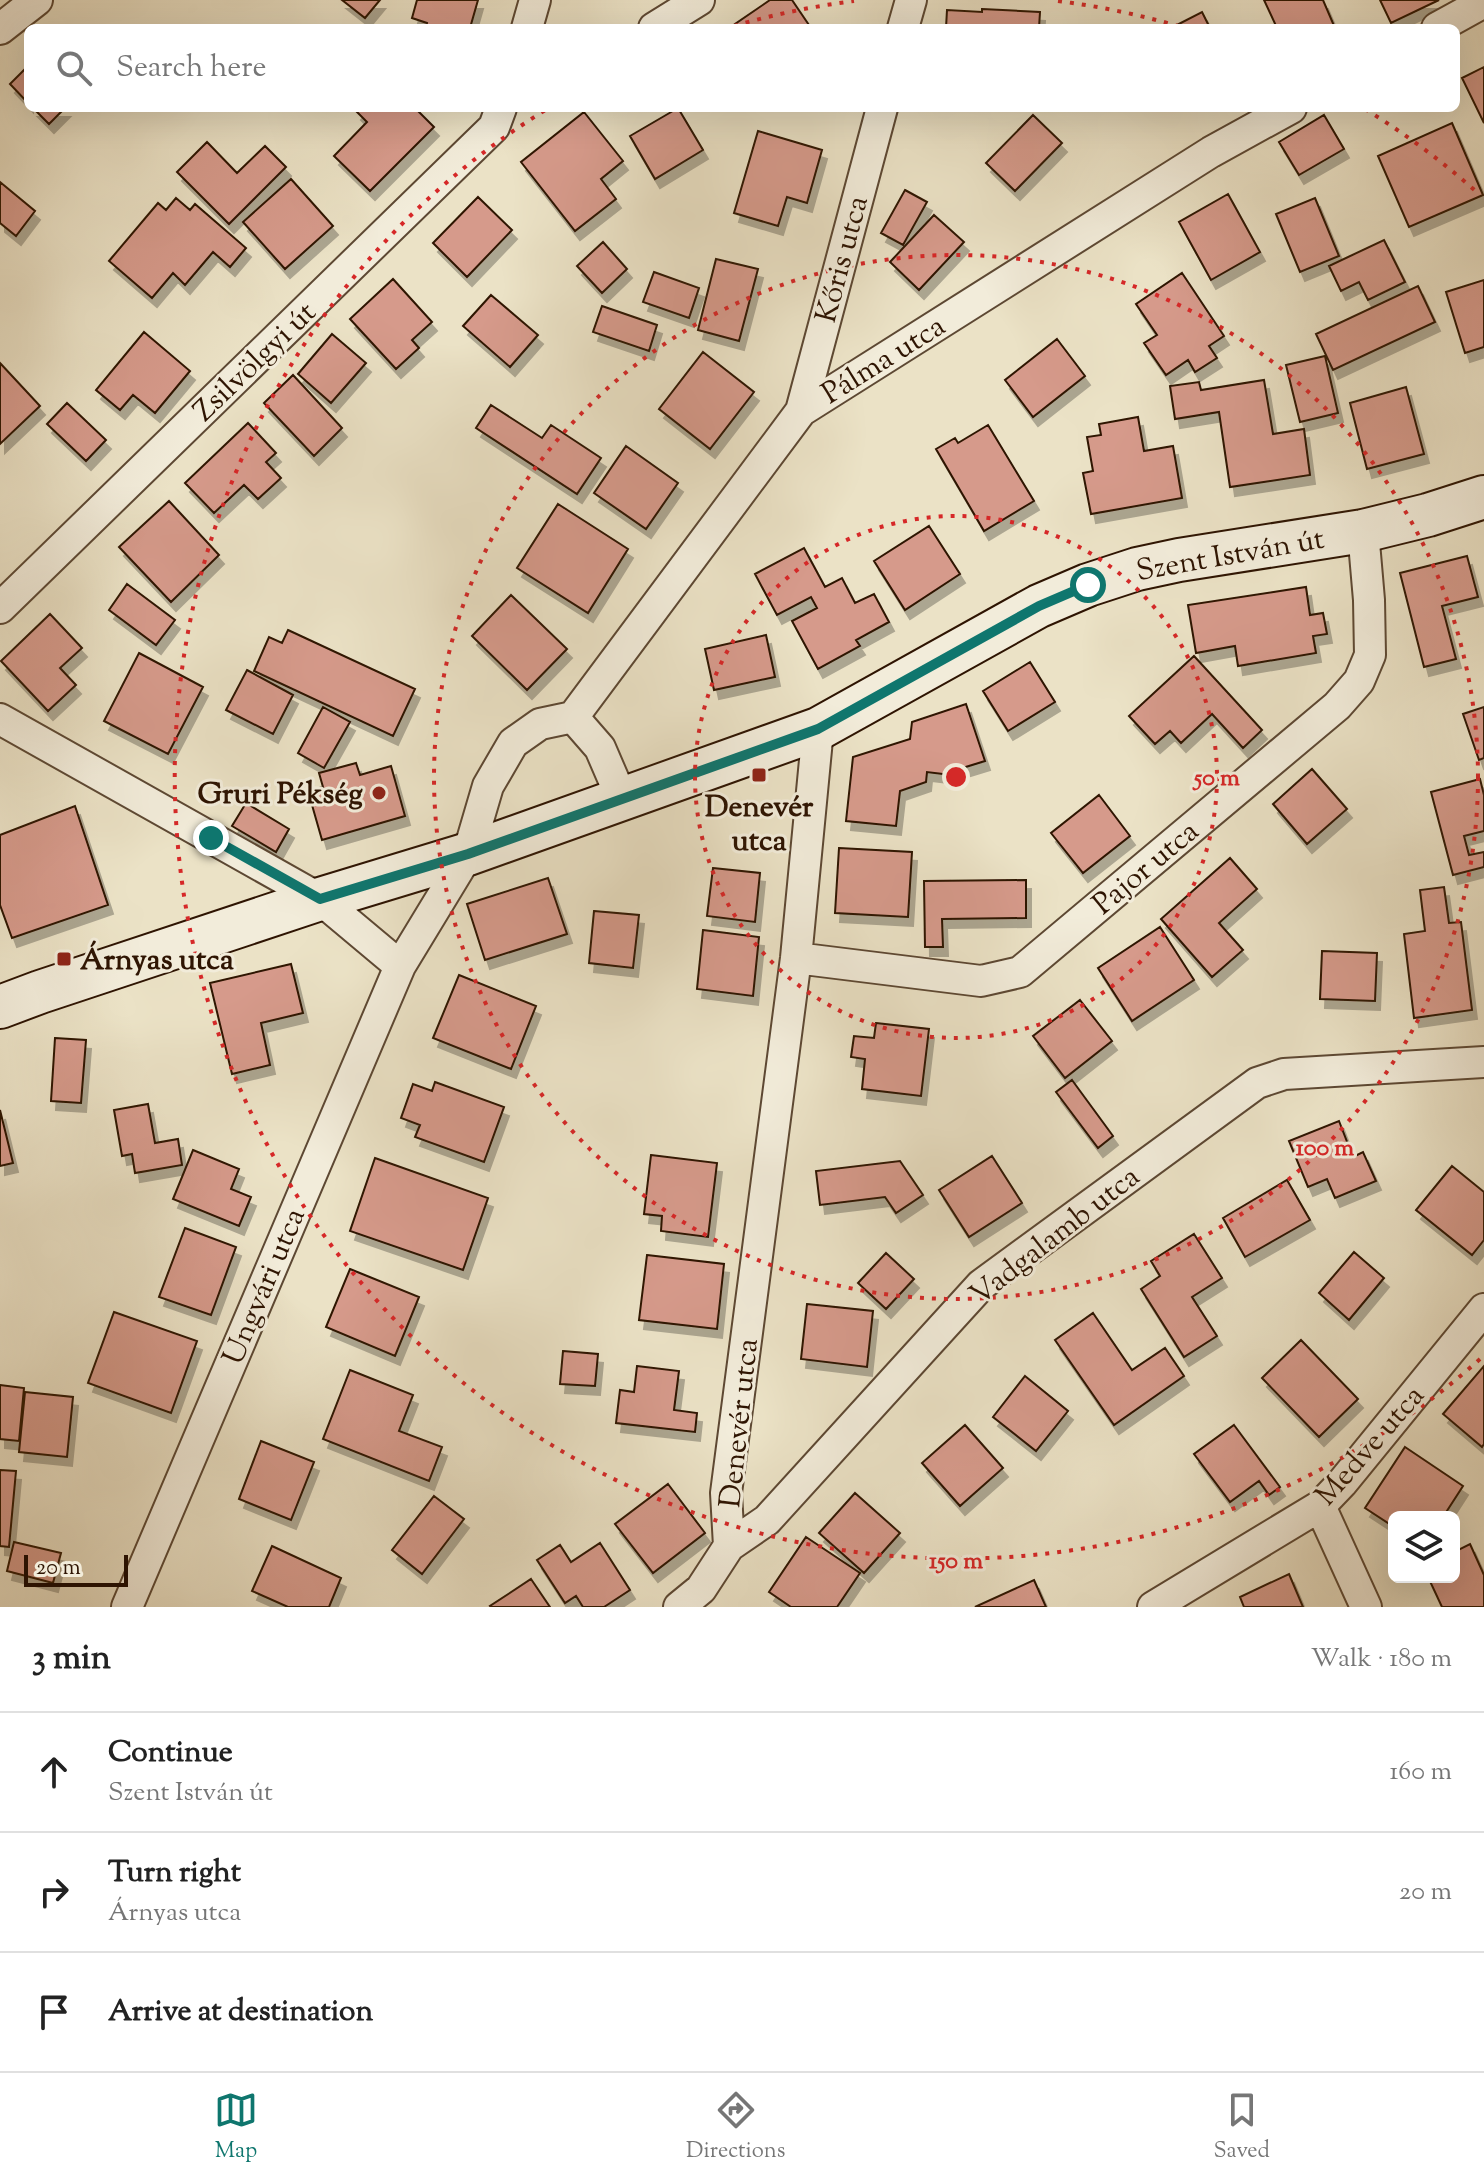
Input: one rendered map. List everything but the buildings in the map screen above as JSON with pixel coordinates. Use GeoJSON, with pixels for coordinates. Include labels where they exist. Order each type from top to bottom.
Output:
{"type":"FeatureCollection","features":[{"type":"Feature","properties":{"kind":"street"},"geometry":{"type":"LineString","coordinates":[[0,29],[37,0]]}},
{"type":"Feature","properties":{"kind":"street"},"geometry":{"type":"LineString","coordinates":[[528,24],[535,0]]}},
{"type":"Feature","properties":{"kind":"street"},"geometry":{"type":"LineString","coordinates":[[660,24],[699,0]]}},
{"type":"Feature","properties":{"kind":"street"},"geometry":{"type":"LineString","coordinates":[[904,24],[911,0]]}},
{"type":"Feature","properties":{"kind":"street"},"geometry":{"type":"LineString","coordinates":[[1444,24],[1484,2]]}},
{"type":"Feature","properties":{"kind":"street","name":"Zsilvölgyi út"},"geometry":{"type":"LineString","coordinates":[[0,608],[494,127],[500,112]]}},
{"type":"Feature","properties":{"kind":"street","name":"Kőris utca"},"geometry":{"type":"LineString","coordinates":[[801,411],[881,112]]}},
{"type":"Feature","properties":{"kind":"street","name":"Pálma utca"},"geometry":{"type":"LineString","coordinates":[[573,717],[801,411],[1211,152],[1284,112]]}},
{"type":"Feature","properties":{"kind":"street","name":"Szent István út"},"geometry":{"type":"LineString","coordinates":[[0,1007],[320,899],[468,854],[818,729],[1039,606],[1088,585],[1137,569],[1179,560],[1363,531],[1484,497]]}},
{"type":"Feature","properties":{"kind":"street","name":"Pajor utca"},"geometry":{"type":"LineString","coordinates":[[796,958],[981,981],[1020,972],[1337,706],[1359,681],[1370,655],[1363,531]]}},
{"type":"Feature","properties":{"kind":"street"},"geometry":{"type":"LineString","coordinates":[[468,854],[488,786],[513,743],[540,724],[573,717],[600,748],[622,799]]}},
{"type":"Feature","properties":{"kind":"street"},"geometry":{"type":"LineString","coordinates":[[0,719],[320,899],[400,966]]}},
{"type":"Feature","properties":{"kind":"street","name":"Denevér utca"},"geometry":{"type":"LineString","coordinates":[[729,1546],[726,1493],[796,958],[818,729]]}},
{"type":"Feature","properties":{"kind":"street","name":"Ungvári utca"},"geometry":{"type":"LineString","coordinates":[[127,1607],[400,966],[468,854]]}},
{"type":"Feature","properties":{"kind":"street","name":"Vadgalamb utca"},"geometry":{"type":"LineString","coordinates":[[679,1607],[701,1589],[729,1546],[767,1520],[981,1285],[1257,1083],[1284,1074],[1484,1062]]}},
{"type":"Feature","properties":{"kind":"street","name":"Medve utca"},"geometry":{"type":"LineString","coordinates":[[1153,1607],[1320,1506],[1484,1309]]}},
{"type":"Feature","properties":{"kind":"street"},"geometry":{"type":"LineString","coordinates":[[1320,1506],[1366,1607]]}},
{"type":"Feature","properties":{"kind":"place","name":"Denevér utca"},"geometry":{"type":"Point","coordinates":[759,775]}},
{"type":"Feature","properties":{"kind":"place","name":"Gruri Pékség"},"geometry":{"type":"Point","coordinates":[379,793]}},
{"type":"Feature","properties":{"kind":"place","name":"Árnyas utca"},"geometry":{"type":"Point","coordinates":[64,959]}},
{"type":"Feature","properties":{"kind":"route"},"geometry":{"type":"LineString","coordinates":[[211,838],[320,899],[468,854],[818,729],[1039,606],[1088,585]]}}]}
